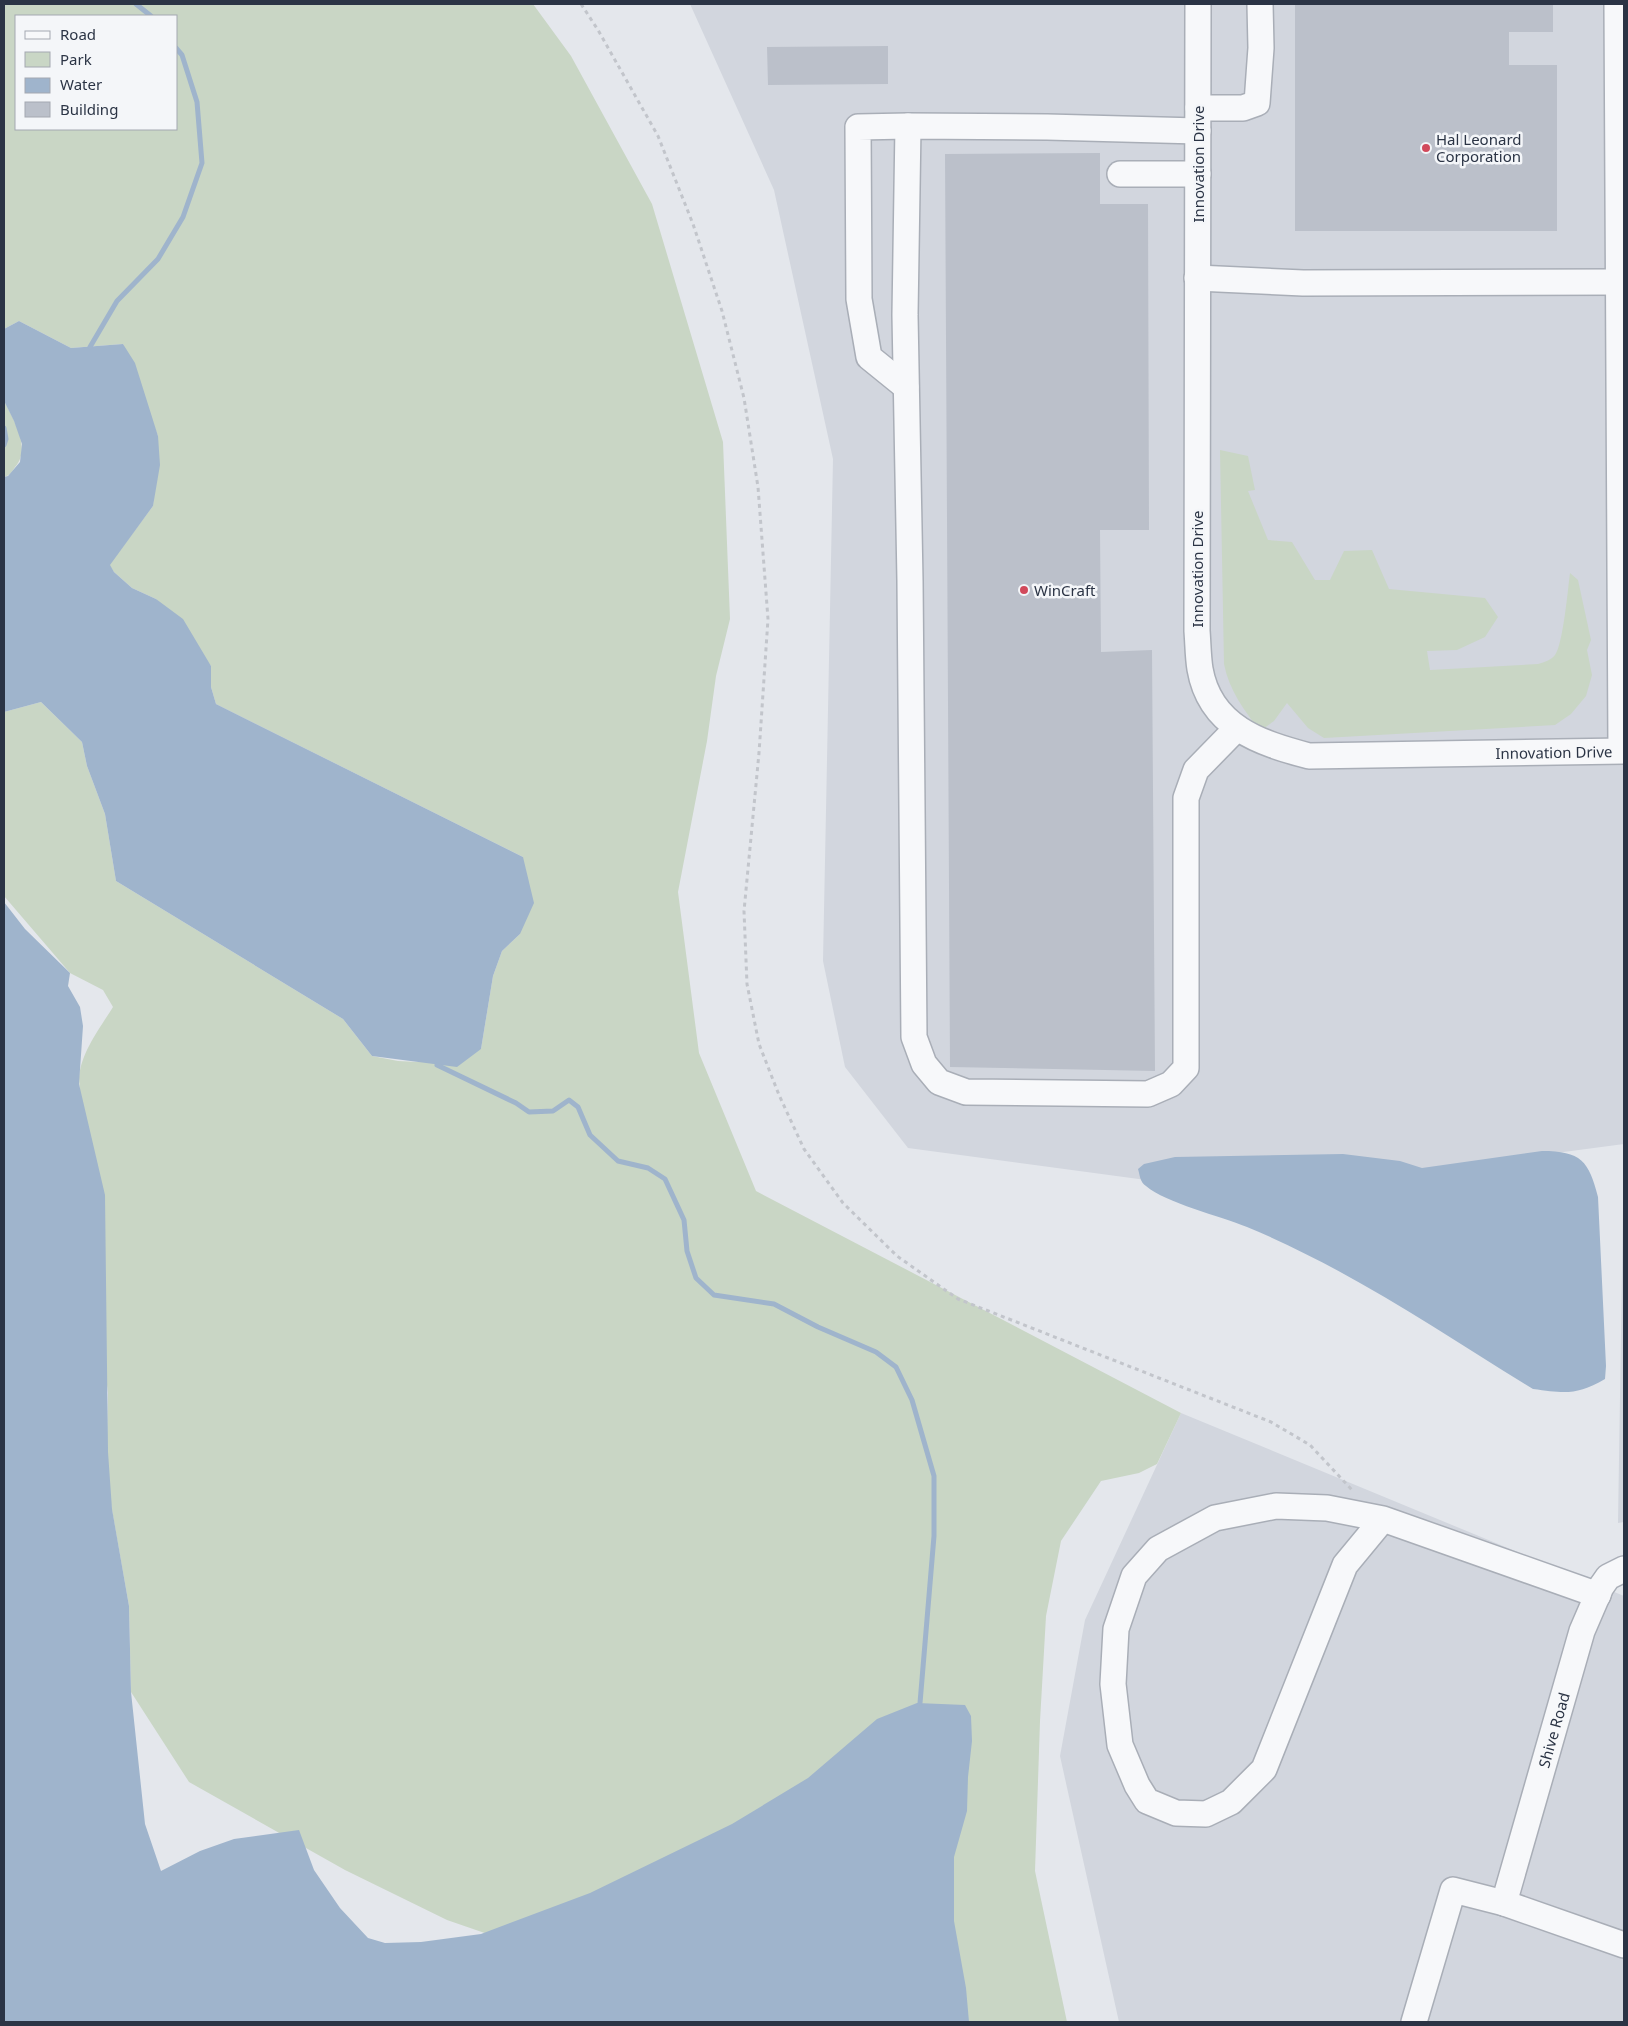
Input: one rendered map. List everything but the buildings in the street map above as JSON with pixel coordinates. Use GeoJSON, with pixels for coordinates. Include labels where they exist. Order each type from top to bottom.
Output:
{"type":"FeatureCollection","features":[{"type":"Feature","properties":{"kind":"street","name":"Innovation Drive"},"geometry":{"type":"LineString","coordinates":[[1198,4],[1197,631],[1200,670],[1212,702],[1237,728],[1269,745],[1309,756],[1623,750]]}},
{"type":"Feature","properties":{"kind":"street"},"geometry":{"type":"LineString","coordinates":[[906,387],[869,357],[859,299],[858,126],[1047,127],[1198,119],[1243,108],[1257,103],[1261,48],[1260,4]]}},
{"type":"Feature","properties":{"kind":"street"},"geometry":{"type":"LineString","coordinates":[[1617,4],[1622,363],[1623,750]]}},
{"type":"Feature","properties":{"kind":"street"},"geometry":{"type":"LineString","coordinates":[[908,126],[905,315],[910,581],[914,1037],[924,1064],[939,1082],[966,1092],[1148,1094],[1171,1084],[1186,1068],[1186,798],[1196,770],[1237,728]]}},
{"type":"Feature","properties":{"kind":"street"},"geometry":{"type":"LineString","coordinates":[[1120,174],[1198,174]]}},
{"type":"Feature","properties":{"kind":"street"},"geometry":{"type":"LineString","coordinates":[[1198,278],[1303,283],[1620,284]]}},
{"type":"Feature","properties":{"kind":"street"},"geometry":{"type":"LineString","coordinates":[[1383,1520],[1345,1564],[1264,1770],[1231,1802],[1206,1814],[1176,1813],[1147,1801],[1137,1785],[1120,1745],[1113,1684],[1116,1628],[1134,1576],[1158,1549],[1215,1518],[1276,1506],[1327,1508],[1383,1520],[1598,1595]]}},
{"type":"Feature","properties":{"kind":"street","name":"Shive Road"},"geometry":{"type":"LineString","coordinates":[[1504,1903],[1582,1631],[1608,1577],[1624,1569]]}},
{"type":"Feature","properties":{"kind":"street"},"geometry":{"type":"LineString","coordinates":[[1414,2022],[1453,1890],[1504,1903],[1624,1945]]}},
{"type":"Feature","properties":{"kind":"path"},"geometry":{"type":"LineString","coordinates":[[581,4],[598,30],[658,136],[692,224],[719,302],[744,398],[758,487],[768,619],[759,753],[744,911],[747,984],[759,1044],[779,1095],[804,1149],[843,1203],[897,1256],[958,1299],[1272,1422],[1310,1445],[1360,1498]]}},
{"type":"Feature","properties":{"kind":"shaded area"},"geometry":{"type":"Polygon","coordinates":[[[690,4],[1624,4],[1624,1144],[1270,1191],[1161,1182],[908,1148],[845,1067],[823,961],[833,459],[774,190],[690,4]]]}},
{"type":"Feature","properties":{"kind":"shaded area"},"geometry":{"type":"Polygon","coordinates":[[[1624,1144],[1624,1522],[1618,1523],[1624,1144]]]}},
{"type":"Feature","properties":{"kind":"shaded area"},"geometry":{"type":"Polygon","coordinates":[[[1181,1413],[1624,1596],[1624,2022],[1119,2022],[1060,1756],[1085,1620],[1181,1413]]]}},
{"type":"Feature","properties":{"kind":"green space"},"geometry":{"type":"Polygon","coordinates":[[[4,4],[533,4],[571,56],[652,204],[723,442],[730,619],[716,676],[707,741],[678,892],[699,1053],[756,1191],[1181,1413],[1157,1464],[1139,1473],[1101,1481],[1061,1541],[1046,1616],[1035,1871],[1067,2022],[527,2022],[522,1946],[447,1920],[345,1870],[189,1782],[131,1692],[129,1606],[106,1476],[108,1393],[89,1239],[79,1078],[87,1050],[113,1007],[103,990],[70,973],[4,896],[4,712],[41,702],[82,742],[87,766],[105,814],[116,881],[343,1019],[372,1056],[398,1061],[418,1062],[481,1049],[493,976],[502,951],[520,934],[523,857],[216,704],[211,687],[211,666],[156,599],[132,588],[109,565],[153,506],[158,436],[123,344],[71,348],[19,321],[4,329],[4,4]]]}},
{"type":"Feature","properties":{"kind":"green space"},"geometry":{"type":"Polygon","coordinates":[[[4,401],[16,425],[22,451],[13,471],[4,477],[4,401]]]}},
{"type":"Feature","properties":{"kind":"green space"},"geometry":{"type":"Polygon","coordinates":[[[1220,450],[1248,456],[1255,490],[1248,491],[1268,540],[1292,542],[1315,580],[1330,580],[1344,551],[1372,550],[1389,589],[1485,598],[1498,617],[1485,637],[1457,650],[1427,651],[1430,670],[1538,664],[1552,658],[1558,649],[1560,640],[1570,573],[1578,580],[1591,640],[1587,650],[1592,675],[1586,696],[1571,714],[1555,725],[1324,738],[1308,728],[1287,703],[1274,721],[1260,731],[1233,691],[1224,664],[1220,450]]]}},
{"type":"Feature","properties":{"kind":"water"},"geometry":{"type":"Polygon","coordinates":[[[19,321],[71,348],[123,344],[135,363],[158,436],[160,465],[153,506],[110,565],[114,572],[132,588],[156,599],[183,619],[211,666],[211,687],[216,704],[523,857],[534,903],[520,934],[502,951],[493,976],[481,1049],[457,1067],[372,1056],[343,1019],[116,881],[105,814],[87,766],[82,742],[41,702],[4,712],[4,477],[8,476],[20,462],[22,444],[14,421],[4,401],[4,329],[19,321]]]}},
{"type":"Feature","properties":{"kind":"water"},"geometry":{"type":"Polygon","coordinates":[[[4,902],[25,929],[70,973],[68,986],[80,1007],[83,1026],[79,1084],[105,1195],[108,1452],[112,1509],[129,1606],[131,1692],[145,1824],[161,1871],[200,1851],[234,1839],[299,1830],[314,1870],[340,1908],[368,1938],[385,1943],[421,1942],[481,1934],[590,1893],[732,1824],[808,1778],[877,1719],[917,1703],[965,1705],[971,1716],[972,1741],[967,1811],[954,1857],[954,1921],[966,1988],[969,2022],[4,2022],[4,902]]]}},
{"type":"Feature","properties":{"kind":"water"},"geometry":{"type":"Polygon","coordinates":[[[1542,1151],[1566,1153],[1581,1160],[1591,1175],[1598,1197],[1605,1379],[1578,1391],[1553,1392],[1533,1389],[1393,1302],[1322,1262],[1247,1227],[1180,1204],[1155,1192],[1142,1183],[1138,1169],[1144,1164],[1175,1157],[1343,1154],[1400,1161],[1422,1168],[1542,1151]]]}},
{"type":"Feature","properties":{"kind":"waterway"},"geometry":{"type":"LineString","coordinates":[[136,4],[150,15]]}},
{"type":"Feature","properties":{"kind":"waterway"},"geometry":{"type":"LineString","coordinates":[[90,347],[117,301],[158,259],[183,217],[202,163],[197,102],[182,55],[178,50]]}},
{"type":"Feature","properties":{"kind":"waterway"},"geometry":{"type":"LineString","coordinates":[[4,428],[6,439],[4,445]]}},
{"type":"Feature","properties":{"kind":"waterway"},"geometry":{"type":"LineString","coordinates":[[437,1065],[516,1103],[529,1112],[553,1111],[569,1100],[578,1107],[590,1135],[618,1161],[648,1168],[665,1179],[684,1220],[687,1251],[696,1278],[714,1295],[774,1304],[818,1327],[876,1352],[896,1367],[912,1400],[934,1476],[934,1536],[920,1703]]}},
{"type":"Feature","properties":{"kind":"place","name":"Hal Leonard Corporation"},"geometry":{"type":"Point","coordinates":[1426,148]}},
{"type":"Feature","properties":{"kind":"place","name":"WinCraft"},"geometry":{"type":"Point","coordinates":[1024,590]}}]}
